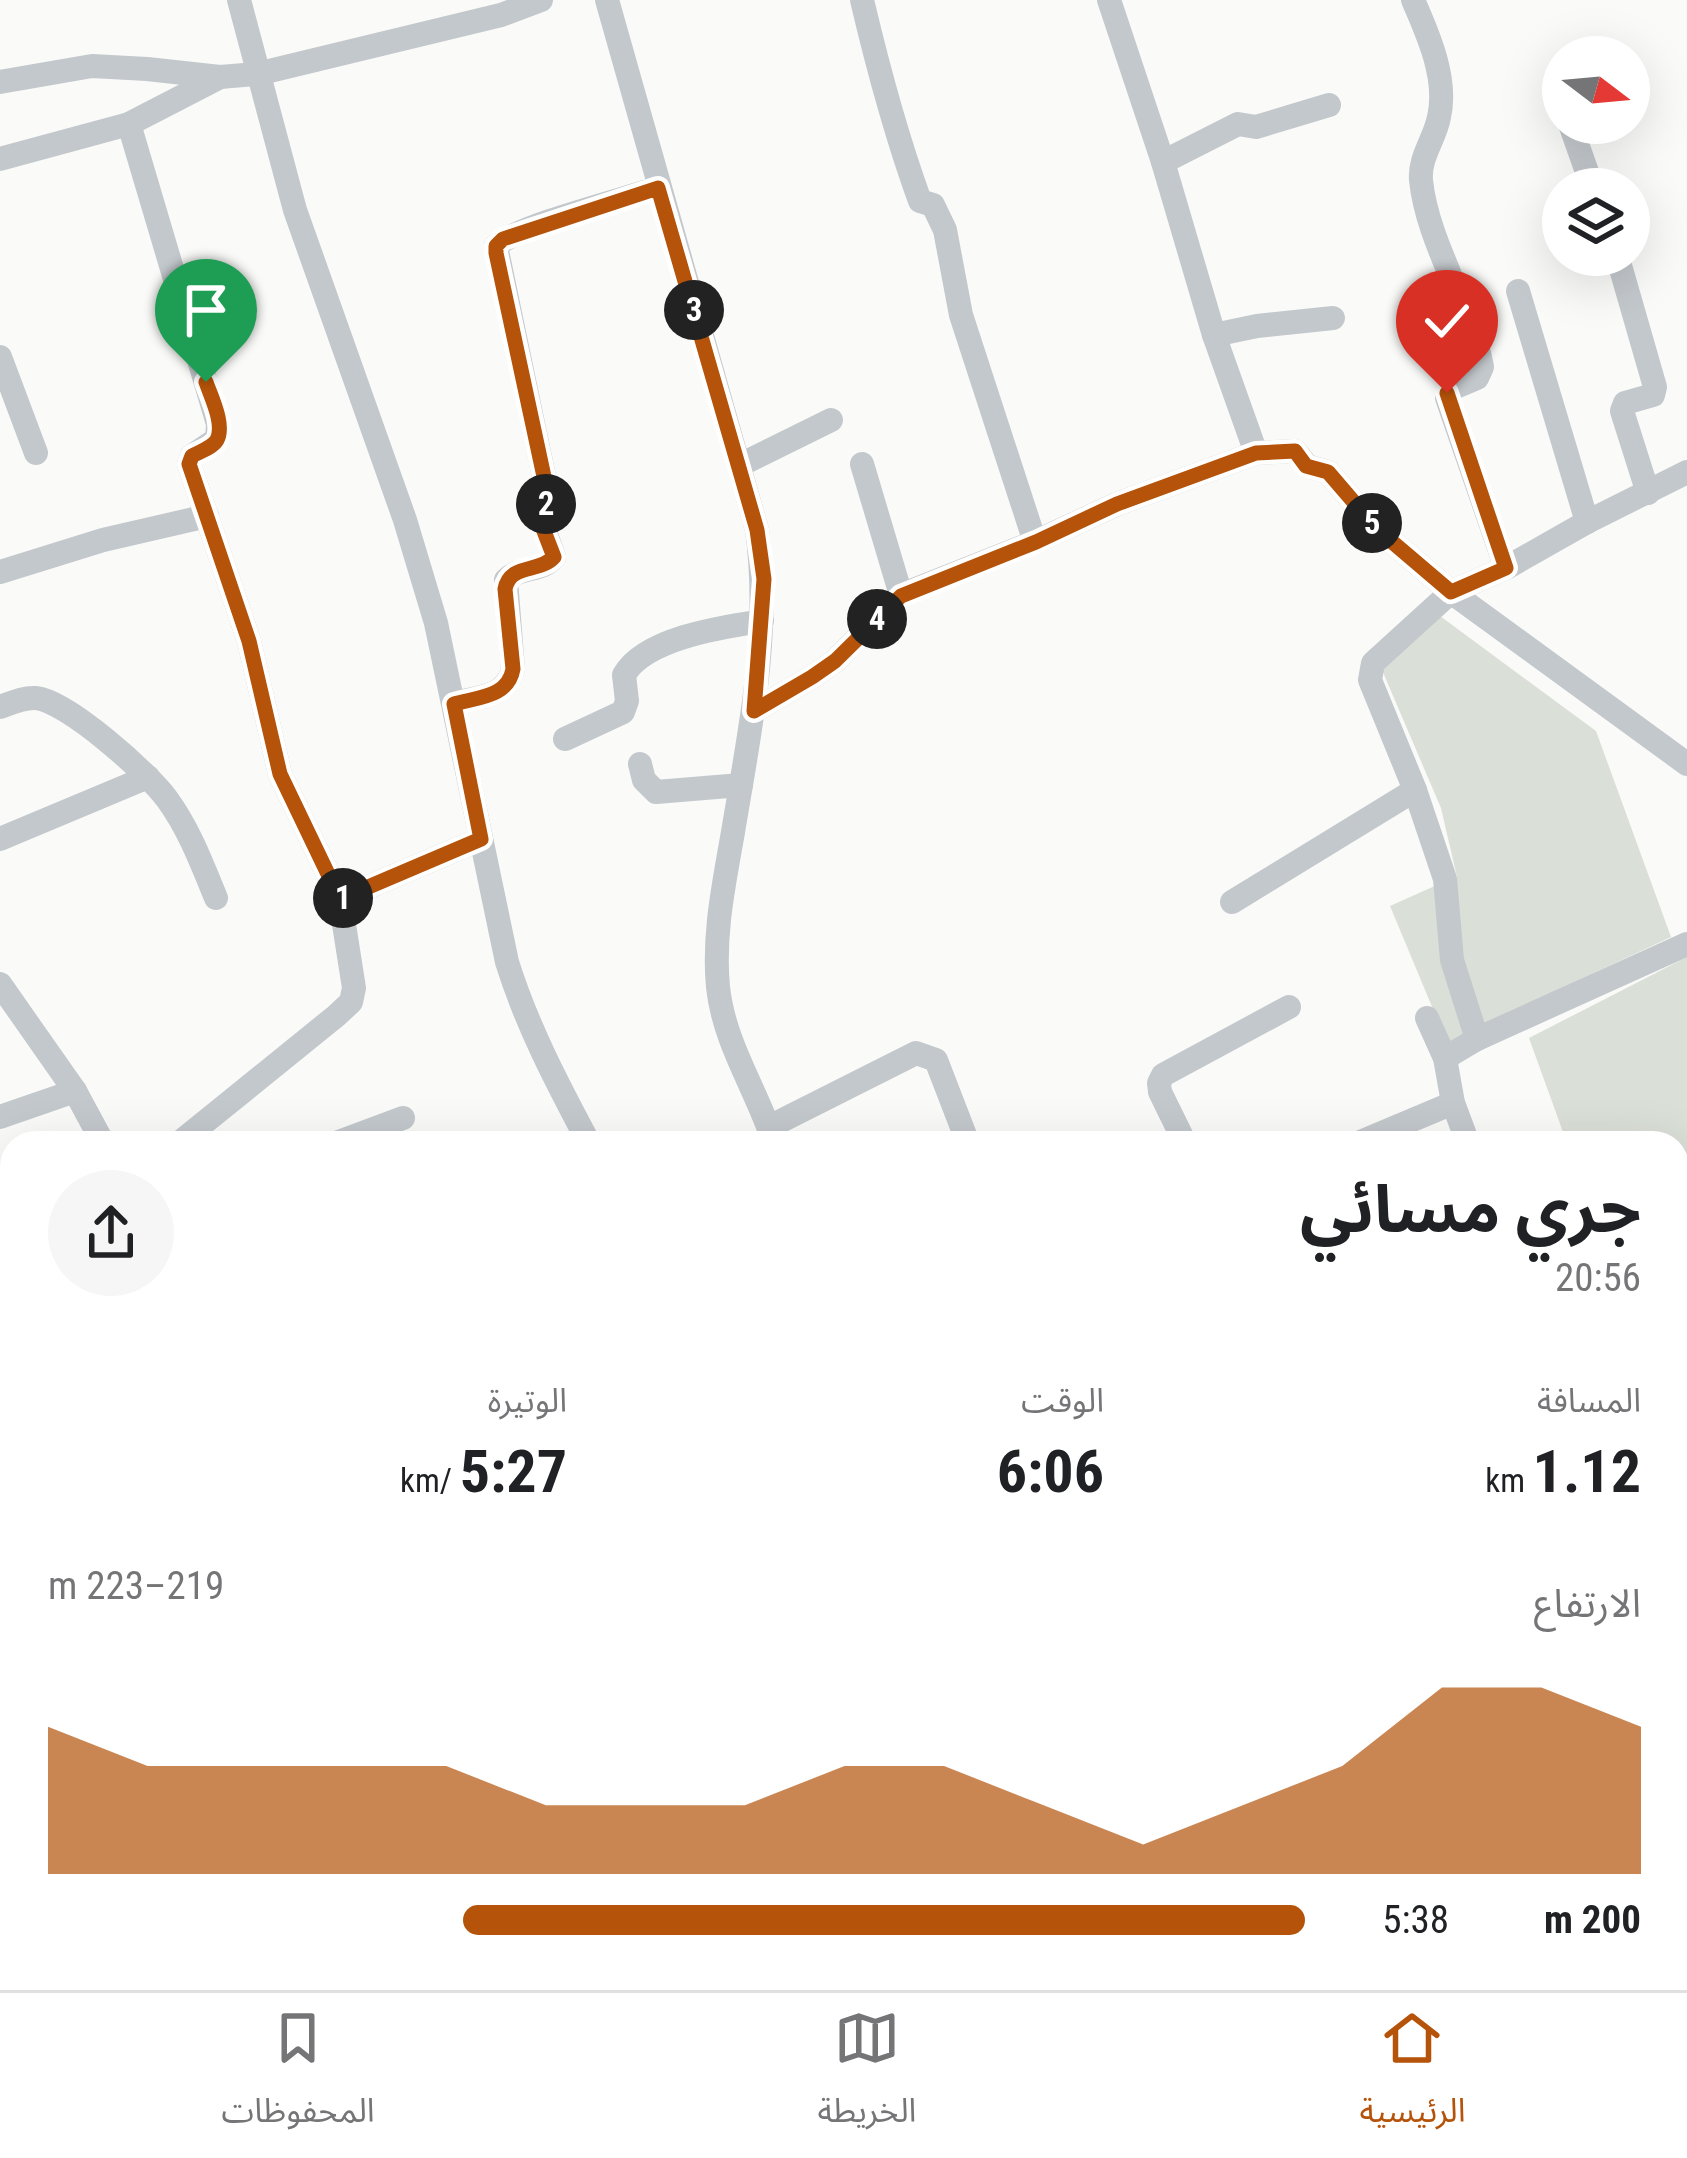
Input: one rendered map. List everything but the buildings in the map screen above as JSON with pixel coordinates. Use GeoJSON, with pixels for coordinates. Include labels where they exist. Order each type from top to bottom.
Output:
{"type":"FeatureCollection","features":[{"type":"Feature","properties":{"kind":"street"},"geometry":{"type":"LineString","coordinates":[[239,0],[295,210],[436,623],[496,920],[521,1007],[583,1131]]}},
{"type":"Feature","properties":{"kind":"street"},"geometry":{"type":"LineString","coordinates":[[0,82],[92,67],[220,77],[257,74],[501,15],[541,0]]}},
{"type":"Feature","properties":{"kind":"street"},"geometry":{"type":"LineString","coordinates":[[607,0],[740,465],[764,579],[754,711],[716,939],[725,1026],[770,1131]]}},
{"type":"Feature","properties":{"kind":"street"},"geometry":{"type":"LineString","coordinates":[[862,0],[889,108],[920,201],[933,205],[945,230],[961,315],[1036,542]]}},
{"type":"Feature","properties":{"kind":"street"},"geometry":{"type":"LineString","coordinates":[[1109,0],[1256,453]]}},
{"type":"Feature","properties":{"kind":"street"},"geometry":{"type":"LineString","coordinates":[[1413,0],[1430,40],[1441,103],[1421,182],[1482,367],[1477,378],[1451,389],[1447,398],[1506,568]]}},
{"type":"Feature","properties":{"kind":"street"},"geometry":{"type":"LineString","coordinates":[[0,159],[129,124],[220,77]]}},
{"type":"Feature","properties":{"kind":"street"},"geometry":{"type":"LineString","coordinates":[[1163,162],[1238,124],[1256,128],[1329,105]]}},
{"type":"Feature","properties":{"kind":"street"},"geometry":{"type":"LineString","coordinates":[[129,124],[217,416],[217,440],[189,460],[249,641],[280,774],[340,899],[353,979],[351,1002],[193,1131]]}},
{"type":"Feature","properties":{"kind":"street"},"geometry":{"type":"LineString","coordinates":[[454,704],[503,690],[511,680],[506,580],[514,573],[550,563],[554,557],[542,526],[546,486],[496,246],[527,230],[658,188]]}},
{"type":"Feature","properties":{"kind":"street"},"geometry":{"type":"LineString","coordinates":[[1623,276],[1655,387],[1647,399],[1625,403],[1622,412],[1648,493]]}},
{"type":"Feature","properties":{"kind":"street"},"geometry":{"type":"LineString","coordinates":[[1518,291],[1587,522]]}},
{"type":"Feature","properties":{"kind":"street"},"geometry":{"type":"LineString","coordinates":[[1214,334],[1333,318]]}},
{"type":"Feature","properties":{"kind":"street"},"geometry":{"type":"LineString","coordinates":[[0,357],[36,453]]}},
{"type":"Feature","properties":{"kind":"street"},"geometry":{"type":"LineString","coordinates":[[740,465],[831,420]]}},
{"type":"Feature","properties":{"kind":"street"},"geometry":{"type":"LineString","coordinates":[[754,711],[835,661],[901,596],[1117,504],[1256,453],[1295,451],[1306,466],[1328,472],[1377,529],[1451,592],[1687,764]]}},
{"type":"Feature","properties":{"kind":"street"},"geometry":{"type":"LineString","coordinates":[[862,464],[901,596]]}},
{"type":"Feature","properties":{"kind":"street"},"geometry":{"type":"LineString","coordinates":[[1477,1039],[1452,960],[1445,879],[1370,680],[1373,663],[1451,592],[1687,472]]}},
{"type":"Feature","properties":{"kind":"street"},"geometry":{"type":"LineString","coordinates":[[2,567],[207,516]]}},
{"type":"Feature","properties":{"kind":"street"},"geometry":{"type":"LineString","coordinates":[[565,739],[623,712],[627,700],[624,675],[635,660],[695,632],[762,621]]}},
{"type":"Feature","properties":{"kind":"street"},"geometry":{"type":"LineString","coordinates":[[0,707],[32,698],[51,703],[148,777],[189,834],[216,898]]}},
{"type":"Feature","properties":{"kind":"street"},"geometry":{"type":"LineString","coordinates":[[640,764],[644,780],[656,792],[741,785]]}},
{"type":"Feature","properties":{"kind":"street"},"geometry":{"type":"LineString","coordinates":[[0,839],[148,777]]}},
{"type":"Feature","properties":{"kind":"street"},"geometry":{"type":"LineString","coordinates":[[1232,902],[1415,790]]}},
{"type":"Feature","properties":{"kind":"street"},"geometry":{"type":"LineString","coordinates":[[340,899],[481,839]]}},
{"type":"Feature","properties":{"kind":"street"},"geometry":{"type":"LineString","coordinates":[[1445,1058],[1687,944]]}},
{"type":"Feature","properties":{"kind":"street"},"geometry":{"type":"LineString","coordinates":[[0,984],[75,1091],[97,1131]]}},
{"type":"Feature","properties":{"kind":"street"},"geometry":{"type":"LineString","coordinates":[[1179,1131],[1160,1092],[1163,1076],[1288,1007]]}},
{"type":"Feature","properties":{"kind":"street"},"geometry":{"type":"LineString","coordinates":[[1427,1018],[1445,1058],[1464,1131]]}},
{"type":"Feature","properties":{"kind":"street"},"geometry":{"type":"LineString","coordinates":[[779,1131],[916,1053],[936,1060],[963,1131]]}},
{"type":"Feature","properties":{"kind":"street"},"geometry":{"type":"LineString","coordinates":[[0,1117],[75,1091]]}},
{"type":"Feature","properties":{"kind":"street"},"geometry":{"type":"LineString","coordinates":[[1387,1131],[1454,1103]]}},
{"type":"Feature","properties":{"kind":"street"},"geometry":{"type":"LineString","coordinates":[[368,1131],[403,1118]]}},
{"type":"Feature","properties":{"kind":"shaded area"},"geometry":{"type":"Polygon","coordinates":[[[1440,616],[1596,731],[1671,937],[1480,1026],[1453,943],[1457,877],[1441,808],[1382,670],[1440,616]]]}},
{"type":"Feature","properties":{"kind":"shaded area"},"geometry":{"type":"Polygon","coordinates":[[[1437,885],[1465,1033],[1448,1045],[1390,906],[1437,885]]]}},
{"type":"Feature","properties":{"kind":"shaded area"},"geometry":{"type":"Polygon","coordinates":[[[1687,957],[1687,1131],[1563,1131],[1529,1038],[1687,957]]]}},
{"type":"Feature","properties":{"kind":"route"},"geometry":{"type":"LineString","coordinates":[[206,382],[217,416],[217,440],[192,456],[189,464],[249,641],[280,774],[340,899],[481,839],[454,704],[503,690],[511,680],[506,580],[514,573],[550,563],[554,557],[542,526],[546,486],[496,253],[503,239],[658,188],[757,530],[764,579],[754,711],[835,661],[901,596],[1117,504],[1256,453],[1295,451],[1306,466],[1328,472],[1377,529],[1451,592],[1506,568],[1447,393]]}}]}
